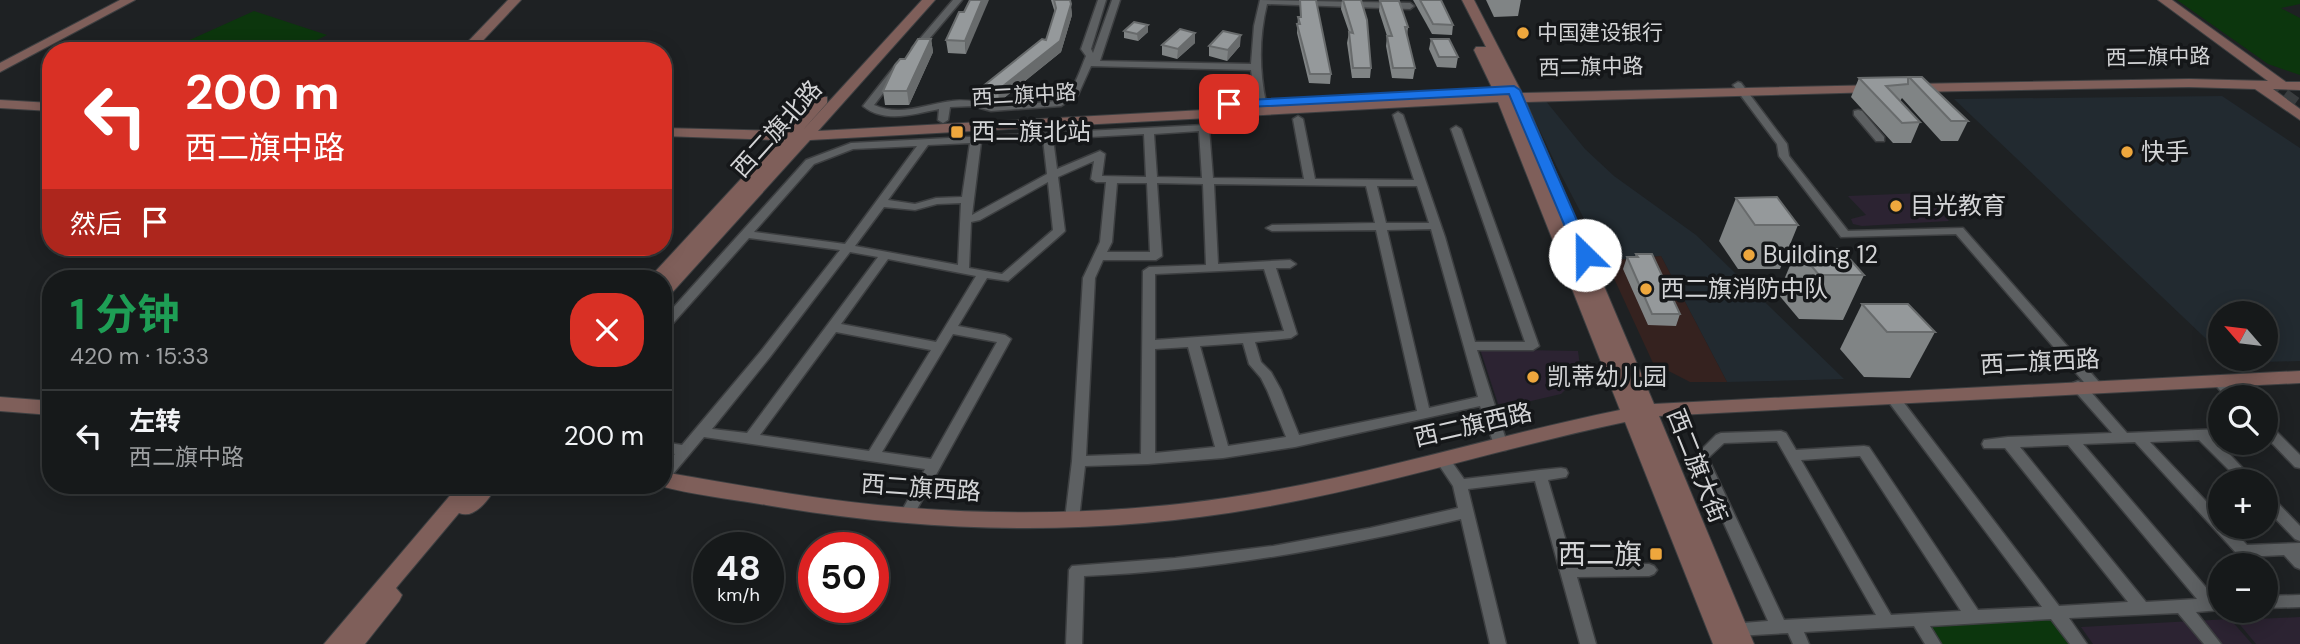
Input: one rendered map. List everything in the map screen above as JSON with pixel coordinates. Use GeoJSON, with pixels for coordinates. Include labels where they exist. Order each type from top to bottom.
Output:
{"type":"FeatureCollection","features":[{"type":"Feature","properties":{"kind":"main road"},"geometry":{"type":"LineString","coordinates":[[0,58],[114,0]]}},
{"type":"Feature","properties":{"kind":"main road"},"geometry":{"type":"LineString","coordinates":[[49,42],[129,0]]}},
{"type":"Feature","properties":{"kind":"main road"},"geometry":{"type":"LineString","coordinates":[[474,42],[515,0]]}},
{"type":"Feature","properties":{"kind":"main road","name":"西二旗北路"},"geometry":{"type":"LineString","coordinates":[[672,282],[916,0]]}},
{"type":"Feature","properties":{"kind":"main road","name":"西二旗北路"},"geometry":{"type":"LineString","coordinates":[[667,270],[929,0]]}},
{"type":"Feature","properties":{"kind":"main road","name":"西二旗大街"},"geometry":{"type":"LineString","coordinates":[[1456,0],[1508,94]]}},
{"type":"Feature","properties":{"kind":"main road","name":"西二旗大街"},"geometry":{"type":"LineString","coordinates":[[1468,0],[1734,639]]}},
{"type":"Feature","properties":{"kind":"main road"},"geometry":{"type":"LineString","coordinates":[[2153,0],[2267,81]]}},
{"type":"Feature","properties":{"kind":"main road"},"geometry":{"type":"LineString","coordinates":[[2164,0],[2267,81],[2300,116]]}},
{"type":"Feature","properties":{"kind":"main road"},"geometry":{"type":"LineString","coordinates":[[0,68],[42,46]]}},
{"type":"Feature","properties":{"kind":"main road","name":"西二旗中路"},"geometry":{"type":"LineString","coordinates":[[803,130],[1261,103],[1508,94],[2267,81]]}},
{"type":"Feature","properties":{"kind":"main road","name":"西二旗中路"},"geometry":{"type":"LineString","coordinates":[[1740,88],[1892,82],[2267,81],[2300,84]]}},
{"type":"Feature","properties":{"kind":"main road","name":"西二旗中路"},"geometry":{"type":"LineString","coordinates":[[803,130],[1508,94]]}},
{"type":"Feature","properties":{"kind":"main road"},"geometry":{"type":"LineString","coordinates":[[0,104],[42,106]]}},
{"type":"Feature","properties":{"kind":"main road"},"geometry":{"type":"LineString","coordinates":[[0,114],[42,115]]}},
{"type":"Feature","properties":{"kind":"main road"},"geometry":{"type":"LineString","coordinates":[[672,124],[803,130]]}},
{"type":"Feature","properties":{"kind":"main road"},"geometry":{"type":"LineString","coordinates":[[672,132],[803,130]]}},
{"type":"Feature","properties":{"kind":"main road","name":"西二旗西路"},"geometry":{"type":"LineString","coordinates":[[672,480],[817,506],[906,516],[974,520],[1072,519],[1239,504],[1320,489],[1638,413],[2086,386],[2300,377]]}},
{"type":"Feature","properties":{"kind":"main road"},"geometry":{"type":"LineString","coordinates":[[0,404],[42,407]]}},
{"type":"Feature","properties":{"kind":"main road"},"geometry":{"type":"LineString","coordinates":[[335,644],[463,494]]}},
{"type":"Feature","properties":{"kind":"main road"},"geometry":{"type":"LineString","coordinates":[[352,644],[396,587],[479,494]]}},
{"type":"Feature","properties":{"kind":"street"},"geometry":{"type":"LineString","coordinates":[[958,0],[882,85],[868,106],[883,113],[907,113],[963,102],[990,108],[1052,104],[1068,99],[1075,93],[1089,63],[1091,55],[1086,49],[1102,0]]}},
{"type":"Feature","properties":{"kind":"street"},"geometry":{"type":"LineString","coordinates":[[1116,0],[1094,64],[1254,67]]}},
{"type":"Feature","properties":{"kind":"street"},"geometry":{"type":"LineString","coordinates":[[1261,103],[1254,67],[1264,1],[1410,6]]}},
{"type":"Feature","properties":{"kind":"street"},"geometry":{"type":"LineString","coordinates":[[1740,88],[1782,144],[1784,156],[1845,235],[1959,230],[2131,437],[2243,551],[2293,549],[2300,563]]}},
{"type":"Feature","properties":{"kind":"street"},"geometry":{"type":"LineString","coordinates":[[943,120],[945,104]]}},
{"type":"Feature","properties":{"kind":"street"},"geometry":{"type":"LineString","coordinates":[[1857,113],[1881,139]]}},
{"type":"Feature","properties":{"kind":"street"},"geometry":{"type":"LineString","coordinates":[[1398,115],[1435,226],[1485,400],[1501,446]]}},
{"type":"Feature","properties":{"kind":"street"},"geometry":{"type":"LineString","coordinates":[[1298,119],[1310,183]]}},
{"type":"Feature","properties":{"kind":"street"},"geometry":{"type":"LineString","coordinates":[[672,317],[810,162],[851,146],[1205,128],[1212,269]]}},
{"type":"Feature","properties":{"kind":"street"},"geometry":{"type":"LineString","coordinates":[[1457,129],[1533,346],[1471,346]]}},
{"type":"Feature","properties":{"kind":"street"},"geometry":{"type":"LineString","coordinates":[[1100,256],[1156,256],[1149,131]]}},
{"type":"Feature","properties":{"kind":"street"},"geometry":{"type":"LineString","coordinates":[[744,234],[848,248],[1004,278],[1059,231],[1048,136]]}},
{"type":"Feature","properties":{"kind":"street"},"geometry":{"type":"LineString","coordinates":[[963,271],[967,200],[976,139]]}},
{"type":"Feature","properties":{"kind":"street"},"geometry":{"type":"LineString","coordinates":[[672,467],[848,248],[926,142]]}},
{"type":"Feature","properties":{"kind":"street"},"geometry":{"type":"LineString","coordinates":[[966,219],[976,218],[1053,175],[1100,154],[1096,179],[1421,183]]}},
{"type":"Feature","properties":{"kind":"street"},"geometry":{"type":"LineString","coordinates":[[1072,519],[1079,461],[1089,278],[1106,242],[1112,179]]}},
{"type":"Feature","properties":{"kind":"street"},"geometry":{"type":"LineString","coordinates":[[1371,183],[1424,414]]}},
{"type":"Feature","properties":{"kind":"street"},"geometry":{"type":"LineString","coordinates":[[882,203],[915,207],[936,201],[967,200]]}},
{"type":"Feature","properties":{"kind":"street"},"geometry":{"type":"LineString","coordinates":[[1272,228],[1435,226]]}},
{"type":"Feature","properties":{"kind":"street"},"geometry":{"type":"LineString","coordinates":[[750,439],[885,256]]}},
{"type":"Feature","properties":{"kind":"street"},"geometry":{"type":"LineString","coordinates":[[1148,459],[1149,271],[1290,264]]}},
{"type":"Feature","properties":{"kind":"street"},"geometry":{"type":"LineString","coordinates":[[1149,345],[1193,344],[1291,334],[1269,265]]}},
{"type":"Feature","properties":{"kind":"street"},"geometry":{"type":"LineString","coordinates":[[873,455],[983,275]]}},
{"type":"Feature","properties":{"kind":"street"},"geometry":{"type":"LineString","coordinates":[[833,327],[940,347]]}},
{"type":"Feature","properties":{"kind":"street"},"geometry":{"type":"LineString","coordinates":[[906,516],[984,381],[1005,339],[951,329]]}},
{"type":"Feature","properties":{"kind":"street"},"geometry":{"type":"LineString","coordinates":[[1248,338],[1255,365],[1266,375],[1274,390],[1295,442]]}},
{"type":"Feature","properties":{"kind":"street"},"geometry":{"type":"LineString","coordinates":[[1193,344],[1223,453]]}},
{"type":"Feature","properties":{"kind":"street"},"geometry":{"type":"LineString","coordinates":[[2217,380],[2222,385]]}},
{"type":"Feature","properties":{"kind":"street"},"geometry":{"type":"LineString","coordinates":[[1893,398],[2079,644]]}},
{"type":"Feature","properties":{"kind":"street"},"geometry":{"type":"LineString","coordinates":[[1079,461],[1223,453],[1295,442],[1485,400]]}},
{"type":"Feature","properties":{"kind":"street"},"geometry":{"type":"LineString","coordinates":[[702,432],[934,465]]}},
{"type":"Feature","properties":{"kind":"street"},"geometry":{"type":"LineString","coordinates":[[2202,434],[2236,469]]}},
{"type":"Feature","properties":{"kind":"street"},"geometry":{"type":"LineString","coordinates":[[1989,444],[2208,434]]}},
{"type":"Feature","properties":{"kind":"street"},"geometry":{"type":"LineString","coordinates":[[1801,644],[1786,626],[1702,457],[1721,438],[1781,436],[1887,621]]}},
{"type":"Feature","properties":{"kind":"street"},"geometry":{"type":"LineString","coordinates":[[2071,440],[2208,595]]}},
{"type":"Feature","properties":{"kind":"street"},"geometry":{"type":"LineString","coordinates":[[2278,441],[2300,463]]}},
{"type":"Feature","properties":{"kind":"street"},"geometry":{"type":"LineString","coordinates":[[2008,442],[2141,607]]}},
{"type":"Feature","properties":{"kind":"street"},"geometry":{"type":"LineString","coordinates":[[672,448],[686,450]]}},
{"type":"Feature","properties":{"kind":"street"},"geometry":{"type":"LineString","coordinates":[[1792,455],[1864,451],[1973,616]]}},
{"type":"Feature","properties":{"kind":"street"},"geometry":{"type":"LineString","coordinates":[[1442,459],[1460,485],[1498,644]]}},
{"type":"Feature","properties":{"kind":"street"},"geometry":{"type":"LineString","coordinates":[[1460,485],[1561,473]]}},
{"type":"Feature","properties":{"kind":"street"},"geometry":{"type":"LineString","coordinates":[[1540,475],[1588,644]]}},
{"type":"Feature","properties":{"kind":"street"},"geometry":{"type":"LineString","coordinates":[[1074,644],[1077,570],[1143,567],[1287,550],[1466,512]]}},
{"type":"Feature","properties":{"kind":"street"},"geometry":{"type":"LineString","coordinates":[[2278,512],[2300,535]]}},
{"type":"Feature","properties":{"kind":"street"},"geometry":{"type":"LineString","coordinates":[[1567,571],[1649,570]]}},
{"type":"Feature","properties":{"kind":"street"},"geometry":{"type":"LineString","coordinates":[[2278,602],[2300,601]]}},
{"type":"Feature","properties":{"kind":"street"},"geometry":{"type":"LineString","coordinates":[[1734,639],[1786,626],[2208,604]]}},
{"type":"Feature","properties":{"kind":"street"},"geometry":{"type":"LineString","coordinates":[[2181,605],[2213,644]]}},
{"type":"Feature","properties":{"kind":"street"},"geometry":{"type":"LineString","coordinates":[[1918,619],[1933,644]]}},
{"type":"Feature","properties":{"kind":"shaded area"},"geometry":{"type":"Polygon","coordinates":[[[2222,96],[2300,148],[2300,361],[2278,362],[2278,301],[2208,301],[2208,341],[1954,99],[2222,96]]]}},
{"type":"Feature","properties":{"kind":"shaded area"},"geometry":{"type":"Polygon","coordinates":[[[1545,100],[1585,149],[1614,176],[1696,235],[1844,379],[1727,382],[1661,256],[1606,261],[1526,101],[1545,100]]]}},
{"type":"Feature","properties":{"kind":"shaded area","name":"目光教育"},"geometry":{"type":"Polygon","coordinates":[[[1923,193],[1949,221],[1862,226],[1853,224],[1851,219],[1866,215],[1848,196],[1923,193]]]}},
{"type":"Feature","properties":{"kind":"shaded area","name":"西二旗消防中队"},"geometry":{"type":"Polygon","coordinates":[[[1661,256],[1727,382],[1690,382],[1653,363],[1606,261],[1661,256]]]}},
{"type":"Feature","properties":{"kind":"shaded area","name":"凯蒂幼儿园"},"geometry":{"type":"Polygon","coordinates":[[[1480,349],[1578,351],[1580,366],[1576,379],[1561,394],[1531,401],[1498,404],[1480,349]]]}},
{"type":"Feature","properties":{"kind":"shaded area"},"geometry":{"type":"Polygon","coordinates":[[[2300,617],[2300,644],[2256,644],[2238,623],[2278,623],[2278,618],[2300,617]]]}},
{"type":"Feature","properties":{"kind":"shaded area"},"geometry":{"type":"Polygon","coordinates":[[[2208,620],[2208,623],[2234,623],[2252,644],[2093,644],[2081,627],[2208,620]]]}},
{"type":"Feature","properties":{"kind":"green space"},"geometry":{"type":"Polygon","coordinates":[[[2177,0],[2300,0],[2300,4],[2281,8],[2300,18],[2300,75],[2268,64],[2177,0]]]}},
{"type":"Feature","properties":{"kind":"green space"},"geometry":{"type":"Polygon","coordinates":[[[254,11],[327,35],[313,42],[185,42],[254,11]]]}},
{"type":"Feature","properties":{"kind":"green space"},"geometry":{"type":"Polygon","coordinates":[[[2054,611],[2078,644],[1933,644],[1918,619],[2054,611]]]}},
{"type":"Feature","properties":{"kind":"building"},"geometry":{"type":"Polygon","coordinates":[[[970,0],[982,0],[965,41],[946,40],[959,12],[964,12],[970,0]]]}},
{"type":"Feature","properties":{"kind":"building"},"geometry":{"type":"Polygon","coordinates":[[[1054,0],[1070,0],[1071,4],[1060,41],[998,90],[982,87],[1042,39],[1046,40],[1056,8],[1054,0]]]}},
{"type":"Feature","properties":{"kind":"building"},"geometry":{"type":"Polygon","coordinates":[[[1300,0],[1316,0],[1331,74],[1310,74],[1297,24],[1300,24],[1298,17],[1301,17],[1300,0]]]}},
{"type":"Feature","properties":{"kind":"building"},"geometry":{"type":"Polygon","coordinates":[[[1343,0],[1361,0],[1367,20],[1371,68],[1353,68],[1349,32],[1353,33],[1343,0]]]}},
{"type":"Feature","properties":{"kind":"building"},"geometry":{"type":"Polygon","coordinates":[[[1420,0],[1441,0],[1453,25],[1433,24],[1420,0]]]}},
{"type":"Feature","properties":{"kind":"building"},"geometry":{"type":"Polygon","coordinates":[[[1380,1],[1399,1],[1408,27],[1405,27],[1415,68],[1393,68],[1387,36],[1392,36],[1380,1]]]}},
{"type":"Feature","properties":{"kind":"building"},"geometry":{"type":"Polygon","coordinates":[[[1134,22],[1148,25],[1137,34],[1124,31],[1134,22]]]}},
{"type":"Feature","properties":{"kind":"building"},"geometry":{"type":"Polygon","coordinates":[[[1180,29],[1195,33],[1178,49],[1162,45],[1180,29]]]}},
{"type":"Feature","properties":{"kind":"building"},"geometry":{"type":"Polygon","coordinates":[[[1223,31],[1241,35],[1228,50],[1209,46],[1223,31]]]}},
{"type":"Feature","properties":{"kind":"building"},"geometry":{"type":"Polygon","coordinates":[[[918,39],[931,39],[907,91],[883,91],[895,65],[900,59],[905,59],[918,39]]]}},
{"type":"Feature","properties":{"kind":"building"},"geometry":{"type":"Polygon","coordinates":[[[1431,39],[1449,39],[1458,57],[1439,57],[1431,39]]]}},
{"type":"Feature","properties":{"kind":"building"},"geometry":{"type":"Polygon","coordinates":[[[1908,77],[1908,84],[1886,86],[1920,122],[1902,123],[1859,78],[1908,77]]]}},
{"type":"Feature","properties":{"kind":"building"},"geometry":{"type":"Polygon","coordinates":[[[1909,77],[1922,77],[1968,121],[1951,121],[1909,77]]]}},
{"type":"Feature","properties":{"kind":"building"},"geometry":{"type":"Polygon","coordinates":[[[1777,197],[1798,225],[1755,225],[1736,198],[1777,197]]]}},
{"type":"Feature","properties":{"kind":"building"},"geometry":{"type":"Polygon","coordinates":[[[1797,249],[1841,249],[1864,275],[1819,275],[1797,249]]]}},
{"type":"Feature","properties":{"kind":"building"},"geometry":{"type":"Polygon","coordinates":[[[1636,254],[1652,254],[1680,314],[1652,314],[1627,257],[1638,257],[1636,254]]]}},
{"type":"Feature","properties":{"kind":"building"},"geometry":{"type":"Polygon","coordinates":[[[1862,304],[1908,304],[1935,332],[1887,332],[1862,304]]]}},
{"type":"Feature","properties":{"kind":"tunnel"},"geometry":{"type":"LineString","coordinates":[[2267,83],[2300,107]]}},
{"type":"Feature","properties":{"kind":"place","name":"中国建设银行"},"geometry":{"type":"Point","coordinates":[1523,33]}},
{"type":"Feature","properties":{"kind":"place","name":"西二旗北站"},"geometry":{"type":"Point","coordinates":[957,132]}},
{"type":"Feature","properties":{"kind":"place","name":"快手"},"geometry":{"type":"Point","coordinates":[2127,152]}},
{"type":"Feature","properties":{"kind":"place","name":"目光教育"},"geometry":{"type":"Point","coordinates":[1896,206]}},
{"type":"Feature","properties":{"kind":"place","name":"Building 12"},"geometry":{"type":"Point","coordinates":[1749,255]}},
{"type":"Feature","properties":{"kind":"place","name":"西二旗消防中队"},"geometry":{"type":"Point","coordinates":[1646,289]}},
{"type":"Feature","properties":{"kind":"place","name":"凯蒂幼儿园"},"geometry":{"type":"Point","coordinates":[1533,377]}},
{"type":"Feature","properties":{"kind":"place","name":"西二旗"},"geometry":{"type":"Point","coordinates":[1656,554]}},
{"type":"Feature","properties":{"kind":"route"},"geometry":{"type":"LineString","coordinates":[[1229,104],[1514,90],[1585,255]]}}]}
